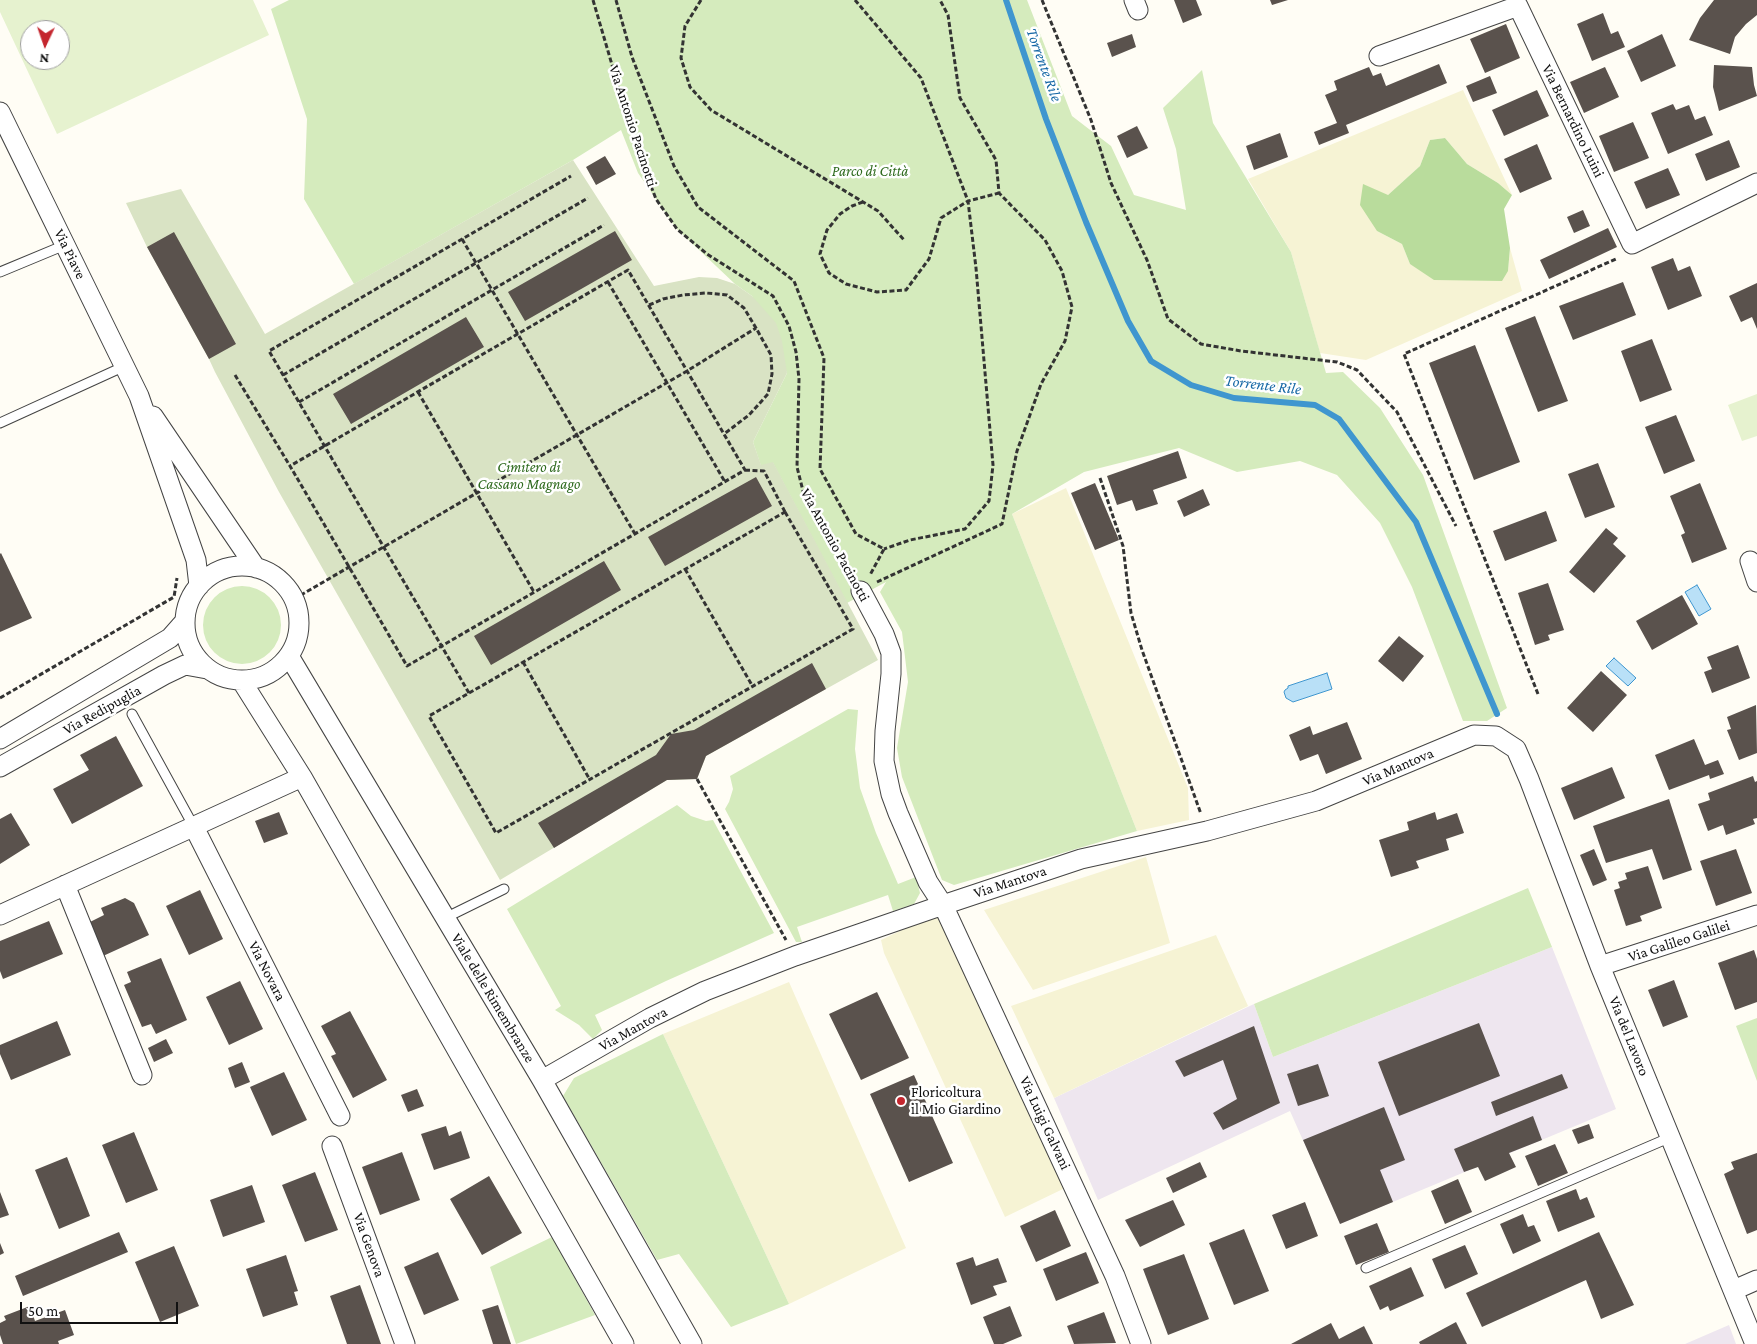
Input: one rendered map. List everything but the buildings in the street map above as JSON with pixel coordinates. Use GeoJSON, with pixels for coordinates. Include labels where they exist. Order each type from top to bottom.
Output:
{"type":"FeatureCollection","features":[{"type":"Feature","properties":{"kind":"street","name":"Via Bernardino Luini"},"geometry":{"type":"LineString","coordinates":[[1379,56],[1518,6],[1632,244]]}},
{"type":"Feature","properties":{"kind":"street","name":"Via Piave"},"geometry":{"type":"LineString","coordinates":[[0,112],[139,396],[196,560],[199,586]]}},
{"type":"Feature","properties":{"kind":"street"},"geometry":{"type":"LineString","coordinates":[[1632,244],[1757,183]]}},
{"type":"Feature","properties":{"kind":"street","name":"Via Piave"},"geometry":{"type":"LineString","coordinates":[[139,396],[256,568]]}},
{"type":"Feature","properties":{"kind":"street"},"geometry":{"type":"LineString","coordinates":[[1750,561],[1757,582]]}},
{"type":"Feature","properties":{"kind":"street"},"geometry":{"type":"LineString","coordinates":[[244,566],[256,568],[274,576],[285,586],[294,599],[299,628],[296,643],[289,656],[268,674],[241,680],[223,677],[207,669],[195,656],[187,639],[185,621],[189,602],[199,586],[214,574],[228,568],[244,566]]}},
{"type":"Feature","properties":{"kind":"street","name":"Via Antonio Pacinotti"},"geometry":{"type":"LineString","coordinates":[[861,591],[891,653],[884,761],[888,785],[898,814],[928,882],[943,905]]}},
{"type":"Feature","properties":{"kind":"street","name":"Via Redipuglia"},"geometry":{"type":"LineString","coordinates":[[0,739],[170,638],[185,621]]}},
{"type":"Feature","properties":{"kind":"street","name":"Viale delle Rimembranze"},"geometry":{"type":"LineString","coordinates":[[289,656],[542,1080],[692,1344]]}},
{"type":"Feature","properties":{"kind":"street","name":"Via Redipuglia"},"geometry":{"type":"LineString","coordinates":[[0,767],[185,665],[207,669]]}},
{"type":"Feature","properties":{"kind":"street"},"geometry":{"type":"LineString","coordinates":[[241,680],[302,777],[624,1344]]}},
{"type":"Feature","properties":{"kind":"street","name":"Via Mantova"},"geometry":{"type":"LineString","coordinates":[[542,1080],[650,1018],[689,999],[795,956],[1081,859],[1207,831],[1316,802],[1474,735],[1496,736]]}},
{"type":"Feature","properties":{"kind":"street","name":"Via del Lavoro"},"geometry":{"type":"LineString","coordinates":[[1496,736],[1516,749],[1529,779],[1600,966],[1755,1344]]}},
{"type":"Feature","properties":{"kind":"street"},"geometry":{"type":"LineString","coordinates":[[0,915],[302,777]]}},
{"type":"Feature","properties":{"kind":"street","name":"Via Novara"},"geometry":{"type":"LineString","coordinates":[[194,826],[340,1116]]}},
{"type":"Feature","properties":{"kind":"street"},"geometry":{"type":"LineString","coordinates":[[65,886],[142,1075]]}},
{"type":"Feature","properties":{"kind":"street","name":"Via Luigi Galvani"},"geometry":{"type":"LineString","coordinates":[[943,905],[1115,1276],[1141,1344]]}},
{"type":"Feature","properties":{"kind":"street","name":"Via Galileo Galilei"},"geometry":{"type":"LineString","coordinates":[[1600,966],[1757,916]]}},
{"type":"Feature","properties":{"kind":"street","name":"Via Genova"},"geometry":{"type":"LineString","coordinates":[[332,1146],[405,1344]]}},
{"type":"Feature","properties":{"kind":"street"},"geometry":{"type":"LineString","coordinates":[[1734,1290],[1757,1280]]}},
{"type":"Feature","properties":{"kind":"lane"},"geometry":{"type":"LineString","coordinates":[[0,272],[66,245]]}},
{"type":"Feature","properties":{"kind":"lane"},"geometry":{"type":"LineString","coordinates":[[0,423],[125,366]]}},
{"type":"Feature","properties":{"kind":"lane"},"geometry":{"type":"LineString","coordinates":[[132,714],[194,826]]}},
{"type":"Feature","properties":{"kind":"lane"},"geometry":{"type":"LineString","coordinates":[[445,918],[504,889]]}},
{"type":"Feature","properties":{"kind":"lane"},"geometry":{"type":"LineString","coordinates":[[1366,1268],[1671,1137]]}},
{"type":"Feature","properties":{"kind":"path","name":"Via Antonio Pacinotti"},"geometry":{"type":"LineString","coordinates":[[593,0],[637,150],[656,199],[677,229],[707,254],[772,296],[789,326],[796,352],[798,379],[797,467],[804,495],[861,591]]}},
{"type":"Feature","properties":{"kind":"path"},"geometry":{"type":"LineString","coordinates":[[616,0],[632,56],[674,166],[698,208],[794,281],[824,358],[820,469],[856,534],[884,549]]}},
{"type":"Feature","properties":{"kind":"path"},"geometry":{"type":"LineString","coordinates":[[701,0],[685,26],[681,58],[690,87],[712,110],[878,211],[904,240]]}},
{"type":"Feature","properties":{"kind":"path"},"geometry":{"type":"LineString","coordinates":[[855,0],[921,78],[968,201],[994,465],[989,501],[965,529],[910,540],[884,549],[861,591]]}},
{"type":"Feature","properties":{"kind":"path"},"geometry":{"type":"LineString","coordinates":[[861,591],[900,570],[1002,524],[1017,451],[1041,384],[1065,341],[1072,307],[1062,271],[1046,240],[999,193],[996,160],[960,98],[948,15],[940,0]]}},
{"type":"Feature","properties":{"kind":"path"},"geometry":{"type":"LineString","coordinates":[[1042,0],[1091,120],[1111,183],[1147,260],[1168,319],[1200,344],[1241,351],[1337,362],[1357,370],[1397,412],[1456,526]]}},
{"type":"Feature","properties":{"kind":"path"},"geometry":{"type":"LineString","coordinates":[[469,693],[269,351],[571,176]]}},
{"type":"Feature","properties":{"kind":"path"},"geometry":{"type":"LineString","coordinates":[[864,202],[852,206],[840,214],[827,230],[820,254],[829,273],[846,284],[877,292],[906,290],[929,259],[940,218],[968,201],[999,193]]}},
{"type":"Feature","properties":{"kind":"path"},"geometry":{"type":"LineString","coordinates":[[283,375],[588,198]]}},
{"type":"Feature","properties":{"kind":"path"},"geometry":{"type":"LineString","coordinates":[[299,402],[604,225]]}},
{"type":"Feature","properties":{"kind":"path"},"geometry":{"type":"LineString","coordinates":[[462,239],[635,534]]}},
{"type":"Feature","properties":{"kind":"path"},"geometry":{"type":"LineString","coordinates":[[1538,694],[1404,354],[1622,256],[1632,244]]}},
{"type":"Feature","properties":{"kind":"path"},"geometry":{"type":"LineString","coordinates":[[290,466],[628,270],[745,470]]}},
{"type":"Feature","properties":{"kind":"path"},"geometry":{"type":"LineString","coordinates":[[608,282],[725,482]]}},
{"type":"Feature","properties":{"kind":"path"},"geometry":{"type":"LineString","coordinates":[[649,305],[663,299],[683,295],[706,293],[728,295],[744,308],[756,328],[771,355],[772,374],[768,394],[749,415],[724,434]]}},
{"type":"Feature","properties":{"kind":"path"},"geometry":{"type":"LineString","coordinates":[[294,599],[687,371],[756,328]]}},
{"type":"Feature","properties":{"kind":"path"},"geometry":{"type":"LineString","coordinates":[[235,376],[407,666],[745,470],[764,471],[853,629],[496,833],[428,716],[786,512]]}},
{"type":"Feature","properties":{"kind":"path"},"geometry":{"type":"LineString","coordinates":[[418,392],[534,592]]}},
{"type":"Feature","properties":{"kind":"path"},"geometry":{"type":"LineString","coordinates":[[1100,478],[1123,546],[1131,612],[1142,650],[1207,831]]}},
{"type":"Feature","properties":{"kind":"path"},"geometry":{"type":"LineString","coordinates":[[0,698],[174,597],[179,567],[196,560]]}},
{"type":"Feature","properties":{"kind":"path"},"geometry":{"type":"LineString","coordinates":[[685,569],[753,687]]}},
{"type":"Feature","properties":{"kind":"path"},"geometry":{"type":"LineString","coordinates":[[523,662],[590,780]]}},
{"type":"Feature","properties":{"kind":"path"},"geometry":{"type":"LineString","coordinates":[[697,779],[795,956]]}},
{"type":"Feature","properties":{"kind":"shaded area"},"geometry":{"type":"Polygon","coordinates":[[[1463,90],[1512,195],[1498,183],[1467,164],[1445,138],[1430,140],[1420,166],[1388,195],[1377,231],[1402,244],[1410,264],[1508,271],[1510,248],[1522,291],[1366,360],[1320,353],[1291,252],[1248,179],[1463,90]]]}},
{"type":"Feature","properties":{"kind":"shaded area"},"geometry":{"type":"Polygon","coordinates":[[[1066,488],[1188,788],[1189,820],[1137,831],[1012,514],[1066,488]]]}},
{"type":"Feature","properties":{"kind":"shaded area"},"geometry":{"type":"Polygon","coordinates":[[[1146,857],[1170,943],[1033,990],[984,910],[1146,857]]]}},
{"type":"Feature","properties":{"kind":"shaded area"},"geometry":{"type":"Polygon","coordinates":[[[931,916],[944,920],[1065,1188],[1005,1217],[884,953],[881,940],[931,916]]]}},
{"type":"Feature","properties":{"kind":"shaded area"},"geometry":{"type":"Polygon","coordinates":[[[1216,935],[1248,1006],[1054,1098],[1011,1006],[1216,935]]]}},
{"type":"Feature","properties":{"kind":"shaded area"},"geometry":{"type":"Polygon","coordinates":[[[1552,947],[1616,1109],[1340,1224],[1290,1111],[1098,1200],[1054,1098],[1254,1004],[1273,1057],[1552,947]]]}},
{"type":"Feature","properties":{"kind":"shaded area"},"geometry":{"type":"Polygon","coordinates":[[[789,982],[906,1248],[789,1304],[663,1034],[789,982]]]}},
{"type":"Feature","properties":{"kind":"shaded area"},"geometry":{"type":"Polygon","coordinates":[[[1729,1325],[1736,1344],[1685,1344],[1729,1325]]]}},
{"type":"Feature","properties":{"kind":"green space"},"geometry":{"type":"Polygon","coordinates":[[[0,0],[253,0],[269,35],[57,134],[27,70],[70,70],[70,20],[20,20],[20,55],[0,12],[0,0]]]}},
{"type":"Feature","properties":{"kind":"green space","name":"Parco di Città"},"geometry":{"type":"Polygon","coordinates":[[[289,0],[1027,0],[1072,116],[1111,146],[1134,195],[1186,210],[1176,149],[1163,108],[1202,70],[1213,123],[1291,252],[1326,373],[1343,372],[1380,408],[1423,475],[1507,708],[1487,721],[1463,721],[1412,587],[1380,523],[1337,475],[1300,461],[1237,472],[1179,448],[1084,472],[1012,514],[1137,831],[954,885],[942,880],[902,777],[897,748],[908,682],[902,632],[880,592],[886,582],[847,603],[773,463],[761,466],[753,442],[787,373],[752,296],[735,284],[677,229],[638,173],[621,130],[573,160],[354,284],[304,199],[307,119],[271,9],[289,0]]]}},
{"type":"Feature","properties":{"kind":"green space"},"geometry":{"type":"Polygon","coordinates":[[[1445,138],[1467,164],[1498,183],[1512,195],[1504,209],[1510,248],[1508,271],[1502,281],[1434,280],[1410,264],[1402,244],[1377,231],[1360,205],[1363,184],[1388,195],[1420,166],[1430,140],[1445,138]]]}},
{"type":"Feature","properties":{"kind":"green space","name":"Cimitero di Cassano Magnago"},"geometry":{"type":"Polygon","coordinates":[[[573,160],[654,286],[699,277],[717,278],[735,284],[752,296],[776,323],[782,341],[787,373],[753,442],[761,465],[773,462],[878,660],[706,756],[697,779],[667,780],[500,880],[279,492],[147,247],[126,203],[181,189],[265,334],[573,160]]]}},
{"type":"Feature","properties":{"kind":"green space"},"geometry":{"type":"Polygon","coordinates":[[[1757,394],[1757,436],[1742,441],[1728,405],[1757,394]]]}},
{"type":"Feature","properties":{"kind":"green space"},"geometry":{"type":"Polygon","coordinates":[[[242,586],[257,589],[274,603],[278,610],[281,625],[278,640],[264,657],[257,661],[242,664],[227,661],[210,647],[206,640],[203,625],[206,610],[220,593],[227,589],[242,586]]]}},
{"type":"Feature","properties":{"kind":"green space"},"geometry":{"type":"Polygon","coordinates":[[[848,709],[858,710],[855,749],[860,788],[876,833],[898,884],[916,877],[920,893],[914,904],[893,911],[888,895],[797,927],[802,942],[796,942],[725,809],[733,789],[730,776],[848,709]]]}},
{"type":"Feature","properties":{"kind":"green space"},"geometry":{"type":"Polygon","coordinates":[[[677,805],[691,816],[706,821],[713,820],[774,933],[595,1015],[602,1030],[593,1039],[579,1025],[555,1010],[561,1006],[507,909],[677,805]]]}},
{"type":"Feature","properties":{"kind":"green space"},"geometry":{"type":"Polygon","coordinates":[[[1528,888],[1552,947],[1273,1057],[1254,1004],[1528,888]]]}},
{"type":"Feature","properties":{"kind":"green space"},"geometry":{"type":"Polygon","coordinates":[[[1757,1018],[1757,1081],[1736,1026],[1757,1018]]]}},
{"type":"Feature","properties":{"kind":"green space"},"geometry":{"type":"Polygon","coordinates":[[[663,1034],[789,1304],[731,1327],[679,1254],[657,1260],[563,1096],[574,1078],[663,1034]]]}},
{"type":"Feature","properties":{"kind":"green space"},"geometry":{"type":"Polygon","coordinates":[[[552,1237],[595,1315],[516,1344],[490,1267],[552,1237]]]}},
{"type":"Feature","properties":{"kind":"water"},"geometry":{"type":"Polygon","coordinates":[[[1697,585],[1711,609],[1699,616],[1685,592],[1697,585]]]}},
{"type":"Feature","properties":{"kind":"water"},"geometry":{"type":"Polygon","coordinates":[[[1614,658],[1636,678],[1628,686],[1606,666],[1614,658]]]}},
{"type":"Feature","properties":{"kind":"water"},"geometry":{"type":"Polygon","coordinates":[[[1327,673],[1332,689],[1293,702],[1286,698],[1284,692],[1288,686],[1327,673]]]}},
{"type":"Feature","properties":{"kind":"waterway","name":"Torrente Rile"},"geometry":{"type":"LineString","coordinates":[[1006,0],[1046,119],[1086,222],[1128,321],[1151,361],[1191,385],[1234,398],[1315,405],[1339,419],[1416,522],[1497,714]]}},
{"type":"Feature","properties":{"kind":"place","name":"Floricoltura il Mio Giardino"},"geometry":{"type":"Point","coordinates":[901,1101]}}]}
